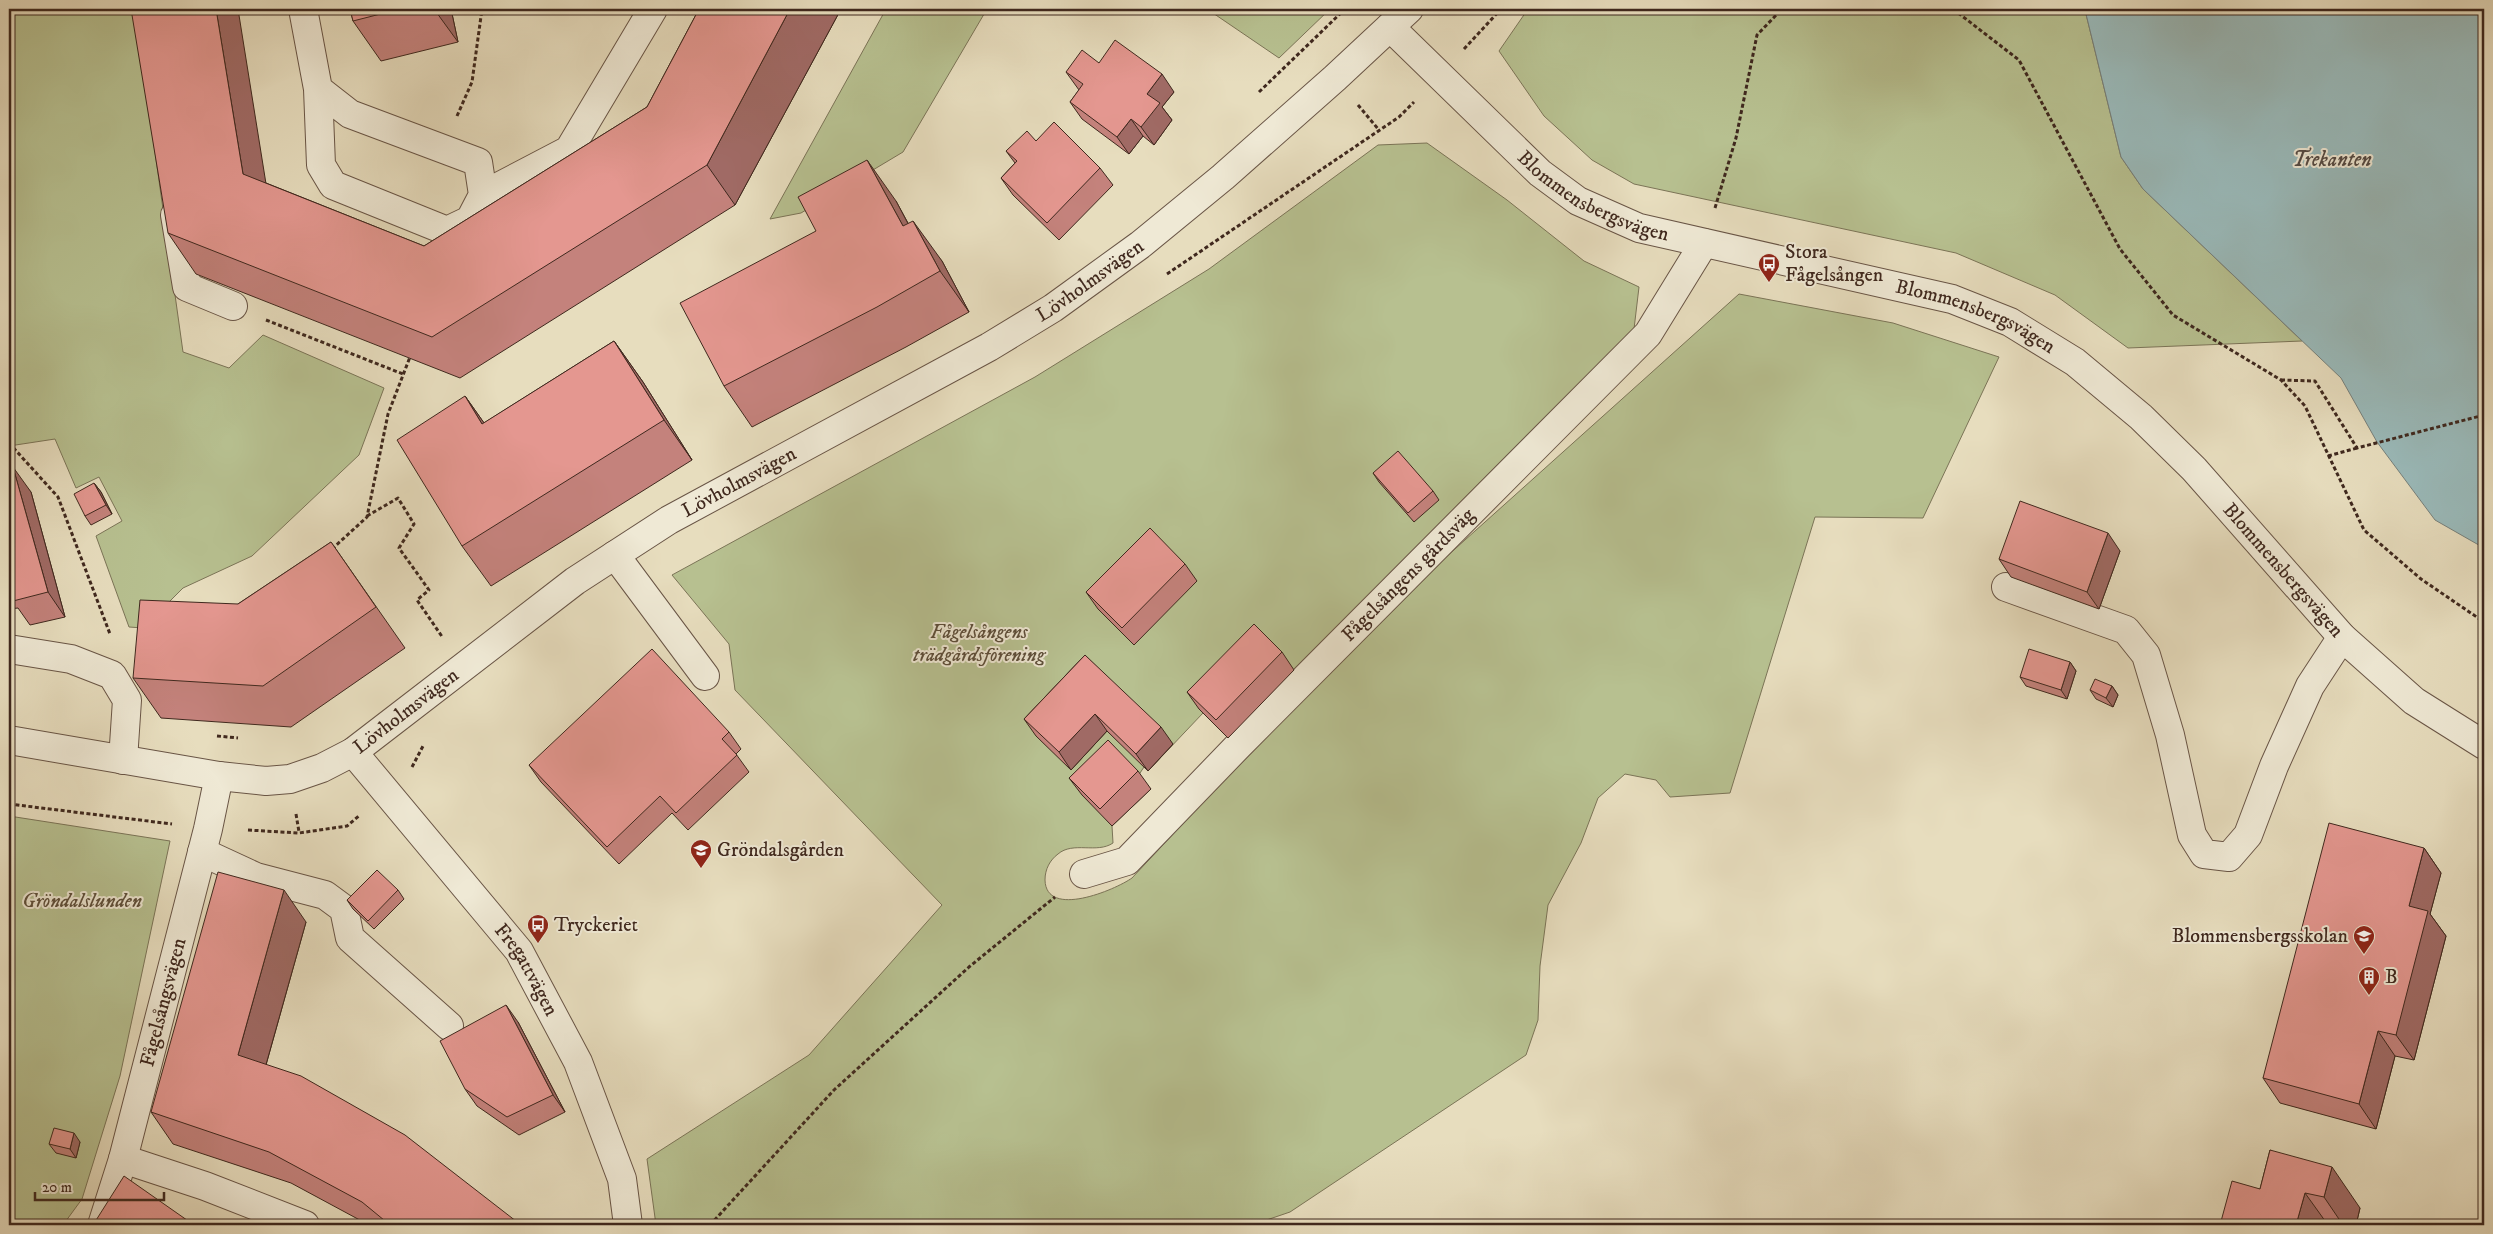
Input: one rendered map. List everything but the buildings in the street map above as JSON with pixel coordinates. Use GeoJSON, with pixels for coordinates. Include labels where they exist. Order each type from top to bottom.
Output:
{"type":"FeatureCollection","features":[{"type":"Feature","properties":{"kind":"street"},"geometry":{"type":"LineString","coordinates":[[303,9],[318,89],[321,166],[333,186],[447,231],[470,220],[483,195],[569,150],[653,9]]}},
{"type":"Feature","properties":{"kind":"street","name":"Lövholmsvägen"},"geometry":{"type":"LineString","coordinates":[[9,740],[219,776],[266,781],[290,778],[322,768],[353,752],[575,581],[669,520],[989,347],[1054,308],[1140,245],[1215,183],[1409,9]]}},
{"type":"Feature","properties":{"kind":"street","name":"Blommensbergsvägen"},"geometry":{"type":"LineString","coordinates":[[1390,28],[1540,173],[1578,201],[1639,228],[1952,299],[2010,322],[2075,362],[2141,417],[2194,468],[2342,637],[2414,701],[2484,745]]}},
{"type":"Feature","properties":{"kind":"street"},"geometry":{"type":"LineString","coordinates":[[318,89],[350,114],[478,162],[483,195]]}},
{"type":"Feature","properties":{"kind":"street"},"geometry":{"type":"LineString","coordinates":[[172,191],[187,287],[233,306]]}},
{"type":"Feature","properties":{"kind":"street","name":"Fågelsångens gårdsväg"},"geometry":{"type":"LineString","coordinates":[[1084,874],[1127,861],[1238,746],[1648,334],[1704,243]]}},
{"type":"Feature","properties":{"kind":"street"},"geometry":{"type":"LineString","coordinates":[[615,555],[705,676]]}},
{"type":"Feature","properties":{"kind":"street"},"geometry":{"type":"LineString","coordinates":[[2006,587],[2126,630],[2146,656],[2170,735],[2192,835],[2204,854],[2229,857],[2248,835],[2274,766],[2310,686],[2342,637]]}},
{"type":"Feature","properties":{"kind":"street"},"geometry":{"type":"LineString","coordinates":[[9,649],[71,658],[112,675],[127,700],[123,760]]}},
{"type":"Feature","properties":{"kind":"street","name":"Fregattvägen"},"geometry":{"type":"LineString","coordinates":[[353,752],[520,951],[578,1062],[622,1179],[628,1225]]}},
{"type":"Feature","properties":{"kind":"street","name":"Fågelsångsvägen"},"geometry":{"type":"LineString","coordinates":[[102,1225],[124,1159],[202,852],[219,776]]}},
{"type":"Feature","properties":{"kind":"street"},"geometry":{"type":"LineString","coordinates":[[202,852],[256,877],[325,895],[344,909],[350,938],[449,1026]]}},
{"type":"Feature","properties":{"kind":"street"},"geometry":{"type":"LineString","coordinates":[[124,1159],[205,1186],[305,1225]]}},
{"type":"Feature","properties":{"kind":"path"},"geometry":{"type":"LineString","coordinates":[[442,148],[472,82],[482,9]]}},
{"type":"Feature","properties":{"kind":"path"},"geometry":{"type":"LineString","coordinates":[[1492,9],[1497,13]]}},
{"type":"Feature","properties":{"kind":"path"},"geometry":{"type":"LineString","coordinates":[[1440,75],[1501,9]]}},
{"type":"Feature","properties":{"kind":"path"},"geometry":{"type":"LineString","coordinates":[[1704,243],[1736,138],[1756,36],[1782,9]]}},
{"type":"Feature","properties":{"kind":"path"},"geometry":{"type":"LineString","coordinates":[[1953,9],[2019,60],[2120,249],[2173,315],[2281,380],[2305,406],[2364,530],[2421,579],[2484,622]]}},
{"type":"Feature","properties":{"kind":"path"},"geometry":{"type":"LineString","coordinates":[[233,306],[403,374]]}},
{"type":"Feature","properties":{"kind":"path"},"geometry":{"type":"LineString","coordinates":[[367,517],[388,414],[410,357]]}},
{"type":"Feature","properties":{"kind":"path"},"geometry":{"type":"LineString","coordinates":[[2281,380],[2315,381],[2357,448]]}},
{"type":"Feature","properties":{"kind":"path"},"geometry":{"type":"LineString","coordinates":[[2328,456],[2484,415]]}},
{"type":"Feature","properties":{"kind":"path"},"geometry":{"type":"LineString","coordinates":[[9,443],[58,497],[120,661],[112,675]]}},
{"type":"Feature","properties":{"kind":"path"},"geometry":{"type":"LineString","coordinates":[[330,551],[367,517],[398,498],[414,524],[399,548],[429,590],[417,600],[447,644]]}},
{"type":"Feature","properties":{"kind":"path"},"geometry":{"type":"LineString","coordinates":[[710,1225],[834,1090],[969,967],[1084,874]]}},
{"type":"Feature","properties":{"kind":"green space"},"geometry":{"type":"Polygon","coordinates":[[[9,9],[135,9],[183,352],[229,368],[263,335],[384,388],[359,455],[252,556],[183,588],[143,628],[129,627],[96,536],[122,521],[99,477],[76,488],[55,439],[9,446],[9,9]]]}},
{"type":"Feature","properties":{"kind":"green space"},"geometry":{"type":"Polygon","coordinates":[[[886,9],[987,9],[903,152],[801,213],[770,219],[886,9]]]}},
{"type":"Feature","properties":{"kind":"green space"},"geometry":{"type":"Polygon","coordinates":[[[1207,9],[1330,9],[1279,58],[1207,9]]]}},
{"type":"Feature","properties":{"kind":"green space"},"geometry":{"type":"Polygon","coordinates":[[[1528,9],[2080,9],[2086,14],[2121,157],[2143,189],[2302,341],[2128,348],[2055,295],[1956,253],[1634,184],[1592,160],[1544,116],[1499,51],[1528,9]]]}},
{"type":"Feature","properties":{"kind":"green space","name":"Fågelsångens trädgårdsförening"},"geometry":{"type":"Polygon","coordinates":[[[1427,143],[1507,200],[1584,261],[1639,287],[1634,329],[1419,551],[1294,670],[1228,738],[1203,713],[1148,771],[1144,767],[1138,776],[1151,789],[1112,826],[1113,843],[1100,848],[1071,848],[1058,854],[1050,862],[1046,872],[1045,880],[1048,892],[1057,898],[1068,900],[1082,898],[1111,889],[1132,878],[1230,773],[1426,575],[1739,294],[1893,323],[1999,357],[1923,518],[1815,517],[1730,793],[1670,797],[1656,780],[1625,774],[1598,798],[1581,843],[1548,905],[1540,966],[1538,1020],[1526,1055],[1290,1212],[1252,1225],[656,1225],[647,1159],[809,1055],[942,905],[735,690],[729,644],[672,575],[1035,377],[1209,269],[1378,145],[1427,143]]]}},
{"type":"Feature","properties":{"kind":"green space","name":"Gröndalslunden"},"geometry":{"type":"Polygon","coordinates":[[[9,816],[170,841],[120,1076],[82,1199],[63,1225],[9,1225],[9,816]]]}},
{"type":"Feature","properties":{"kind":"water","name":"Trekanten"},"geometry":{"type":"Polygon","coordinates":[[[2080,9],[2484,9],[2484,548],[2435,520],[2377,442],[2341,378],[2143,189],[2121,157],[2086,14],[2080,9]]]}},
{"type":"Feature","properties":{"kind":"place","name":"Stora Fågelsången"},"geometry":{"type":"Point","coordinates":[1769,283]}},
{"type":"Feature","properties":{"kind":"place","name":"Gröndalsgården"},"geometry":{"type":"Point","coordinates":[701,869]}},
{"type":"Feature","properties":{"kind":"place","name":"Tryckeriet"},"geometry":{"type":"Point","coordinates":[538,944]}},
{"type":"Feature","properties":{"kind":"place","name":"Blommensbergsskolan"},"geometry":{"type":"Point","coordinates":[2364,955]}},
{"type":"Feature","properties":{"kind":"place","name":"B"},"geometry":{"type":"Point","coordinates":[2369,996]}}]}
